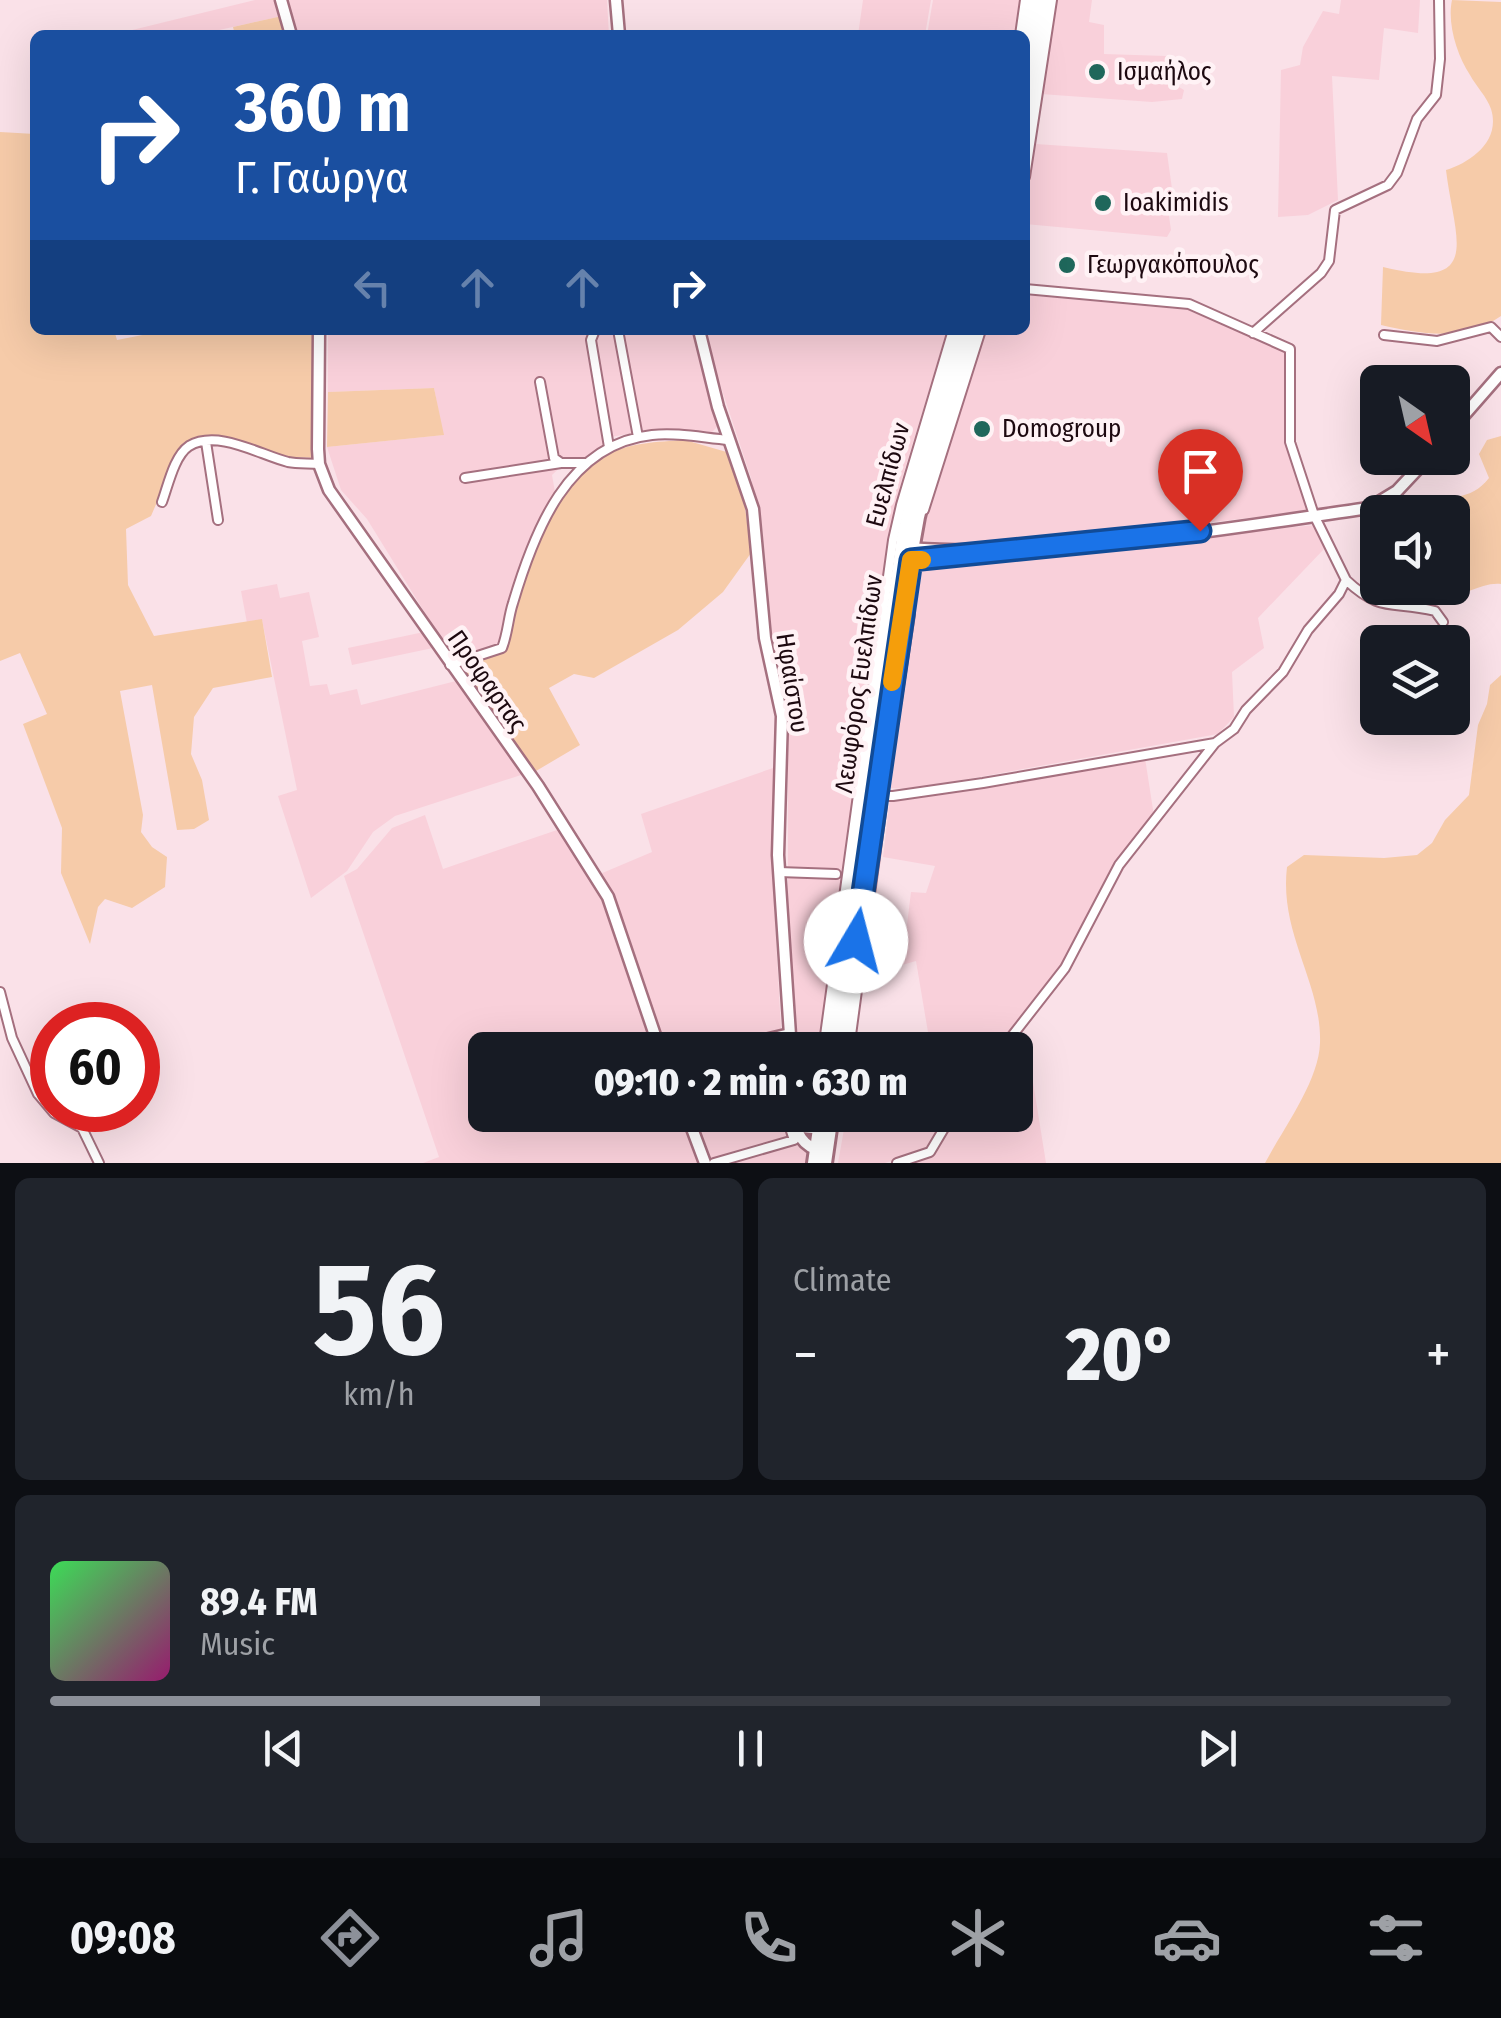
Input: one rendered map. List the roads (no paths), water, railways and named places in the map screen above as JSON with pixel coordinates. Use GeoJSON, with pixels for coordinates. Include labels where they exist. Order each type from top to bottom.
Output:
{"type":"FeatureCollection","features":[{"type":"Feature","properties":{"kind":"main road"},"geometry":{"type":"LineString","coordinates":[[1026,30],[1028,0]]}},
{"type":"Feature","properties":{"kind":"main road"},"geometry":{"type":"LineString","coordinates":[[1030,103],[1044,0]]}},
{"type":"Feature","properties":{"kind":"main road","name":"Λεωφόρος Ευελπίδων"},"geometry":{"type":"LineString","coordinates":[[829,1032],[860,810],[904,595],[916,477],[936,398],[959,335]]}},
{"type":"Feature","properties":{"kind":"main road","name":"Λεωφόρος Ευελπίδων"},"geometry":{"type":"LineString","coordinates":[[843,1032],[879,776],[885,629],[970,335]]}},
{"type":"Feature","properties":{"kind":"street"},"geometry":{"type":"LineString","coordinates":[[281,0],[290,30]]}},
{"type":"Feature","properties":{"kind":"street"},"geometry":{"type":"LineString","coordinates":[[616,0],[619,30]]}},
{"type":"Feature","properties":{"kind":"street"},"geometry":{"type":"LineString","coordinates":[[1021,30],[1028,0]]}},
{"type":"Feature","properties":{"kind":"street"},"geometry":{"type":"LineString","coordinates":[[1030,127],[1052,0]]}},
{"type":"Feature","properties":{"kind":"street"},"geometry":{"type":"LineString","coordinates":[[1253,332],[1328,261],[1335,210],[1388,185],[1397,173],[1417,119],[1436,96],[1440,59],[1438,0]]}},
{"type":"Feature","properties":{"kind":"street"},"geometry":{"type":"LineString","coordinates":[[1030,289],[1189,304],[1290,349],[1290,442],[1314,516],[1346,580],[1381,605],[1435,610],[1443,622]]}},
{"type":"Feature","properties":{"kind":"street"},"geometry":{"type":"LineString","coordinates":[[1384,334],[1437,341],[1492,327],[1501,338]]}},
{"type":"Feature","properties":{"kind":"street","name":"Προφαρτας"},"geometry":{"type":"LineString","coordinates":[[319,335],[319,464],[329,490],[538,786],[608,898],[654,1032]]}},
{"type":"Feature","properties":{"kind":"street"},"geometry":{"type":"LineString","coordinates":[[593,335],[609,447]]}},
{"type":"Feature","properties":{"kind":"street"},"geometry":{"type":"LineString","coordinates":[[619,335],[638,437]]}},
{"type":"Feature","properties":{"kind":"street","name":"Ηφαίστου"},"geometry":{"type":"LineString","coordinates":[[700,335],[752,510],[765,638],[782,716],[779,872],[790,1032]]}},
{"type":"Feature","properties":{"kind":"street","name":"Ευελπίδων"},"geometry":{"type":"LineString","coordinates":[[885,629],[901,505],[953,335]]}},
{"type":"Feature","properties":{"kind":"street","name":"Ευελπίδων"},"geometry":{"type":"LineString","coordinates":[[918,517],[930,498],[979,335]]}},
{"type":"Feature","properties":{"kind":"street"},"geometry":{"type":"LineString","coordinates":[[1470,408],[1501,373]]}},
{"type":"Feature","properties":{"kind":"street"},"geometry":{"type":"LineString","coordinates":[[540,382],[551,448],[554,458],[561,463]]}},
{"type":"Feature","properties":{"kind":"street"},"geometry":{"type":"LineString","coordinates":[[450,665],[502,648],[536,535],[550,506],[586,463],[609,447],[638,437],[666,434],[729,440]]}},
{"type":"Feature","properties":{"kind":"street"},"geometry":{"type":"LineString","coordinates":[[206,442],[218,520]]}},
{"type":"Feature","properties":{"kind":"street"},"geometry":{"type":"LineString","coordinates":[[162,502],[182,455],[188,447],[206,442],[225,442],[290,463],[319,464]]}},
{"type":"Feature","properties":{"kind":"street"},"geometry":{"type":"LineString","coordinates":[[465,478],[561,463],[586,463]]}},
{"type":"Feature","properties":{"kind":"street"},"geometry":{"type":"LineString","coordinates":[[906,554],[1132,538],[1369,508],[1412,475]]}},
{"type":"Feature","properties":{"kind":"street"},"geometry":{"type":"LineString","coordinates":[[1015,1032],[1065,968],[1118,865],[1215,744],[1234,729],[1283,672],[1308,630],[1346,580]]}},
{"type":"Feature","properties":{"kind":"street"},"geometry":{"type":"LineString","coordinates":[[876,796],[965,786],[1215,744]]}},
{"type":"Feature","properties":{"kind":"street"},"geometry":{"type":"LineString","coordinates":[[851,1032],[882,805],[876,796]]}},
{"type":"Feature","properties":{"kind":"street"},"geometry":{"type":"LineString","coordinates":[[779,872],[836,874]]}},
{"type":"Feature","properties":{"kind":"street"},"geometry":{"type":"LineString","coordinates":[[0,992],[12,1038],[38,1094],[54,1113],[82,1128],[100,1163]]}},
{"type":"Feature","properties":{"kind":"street"},"geometry":{"type":"LineString","coordinates":[[693,1132],[704,1163]]}},
{"type":"Feature","properties":{"kind":"street"},"geometry":{"type":"LineString","coordinates":[[714,1163],[794,1140],[791,1132]]}},
{"type":"Feature","properties":{"kind":"street"},"geometry":{"type":"LineString","coordinates":[[896,1163],[930,1152],[942,1132]]}},
{"type":"Feature","properties":{"kind":"place","name":"Ισμαήλος"},"geometry":{"type":"Point","coordinates":[1097,72]}},
{"type":"Feature","properties":{"kind":"place","name":"Ioakimidis"},"geometry":{"type":"Point","coordinates":[1103,203]}},
{"type":"Feature","properties":{"kind":"place","name":"Γεωργακόπουλος"},"geometry":{"type":"Point","coordinates":[1067,265]}},
{"type":"Feature","properties":{"kind":"place","name":"Domogroup"},"geometry":{"type":"Point","coordinates":[982,429]}}]}
